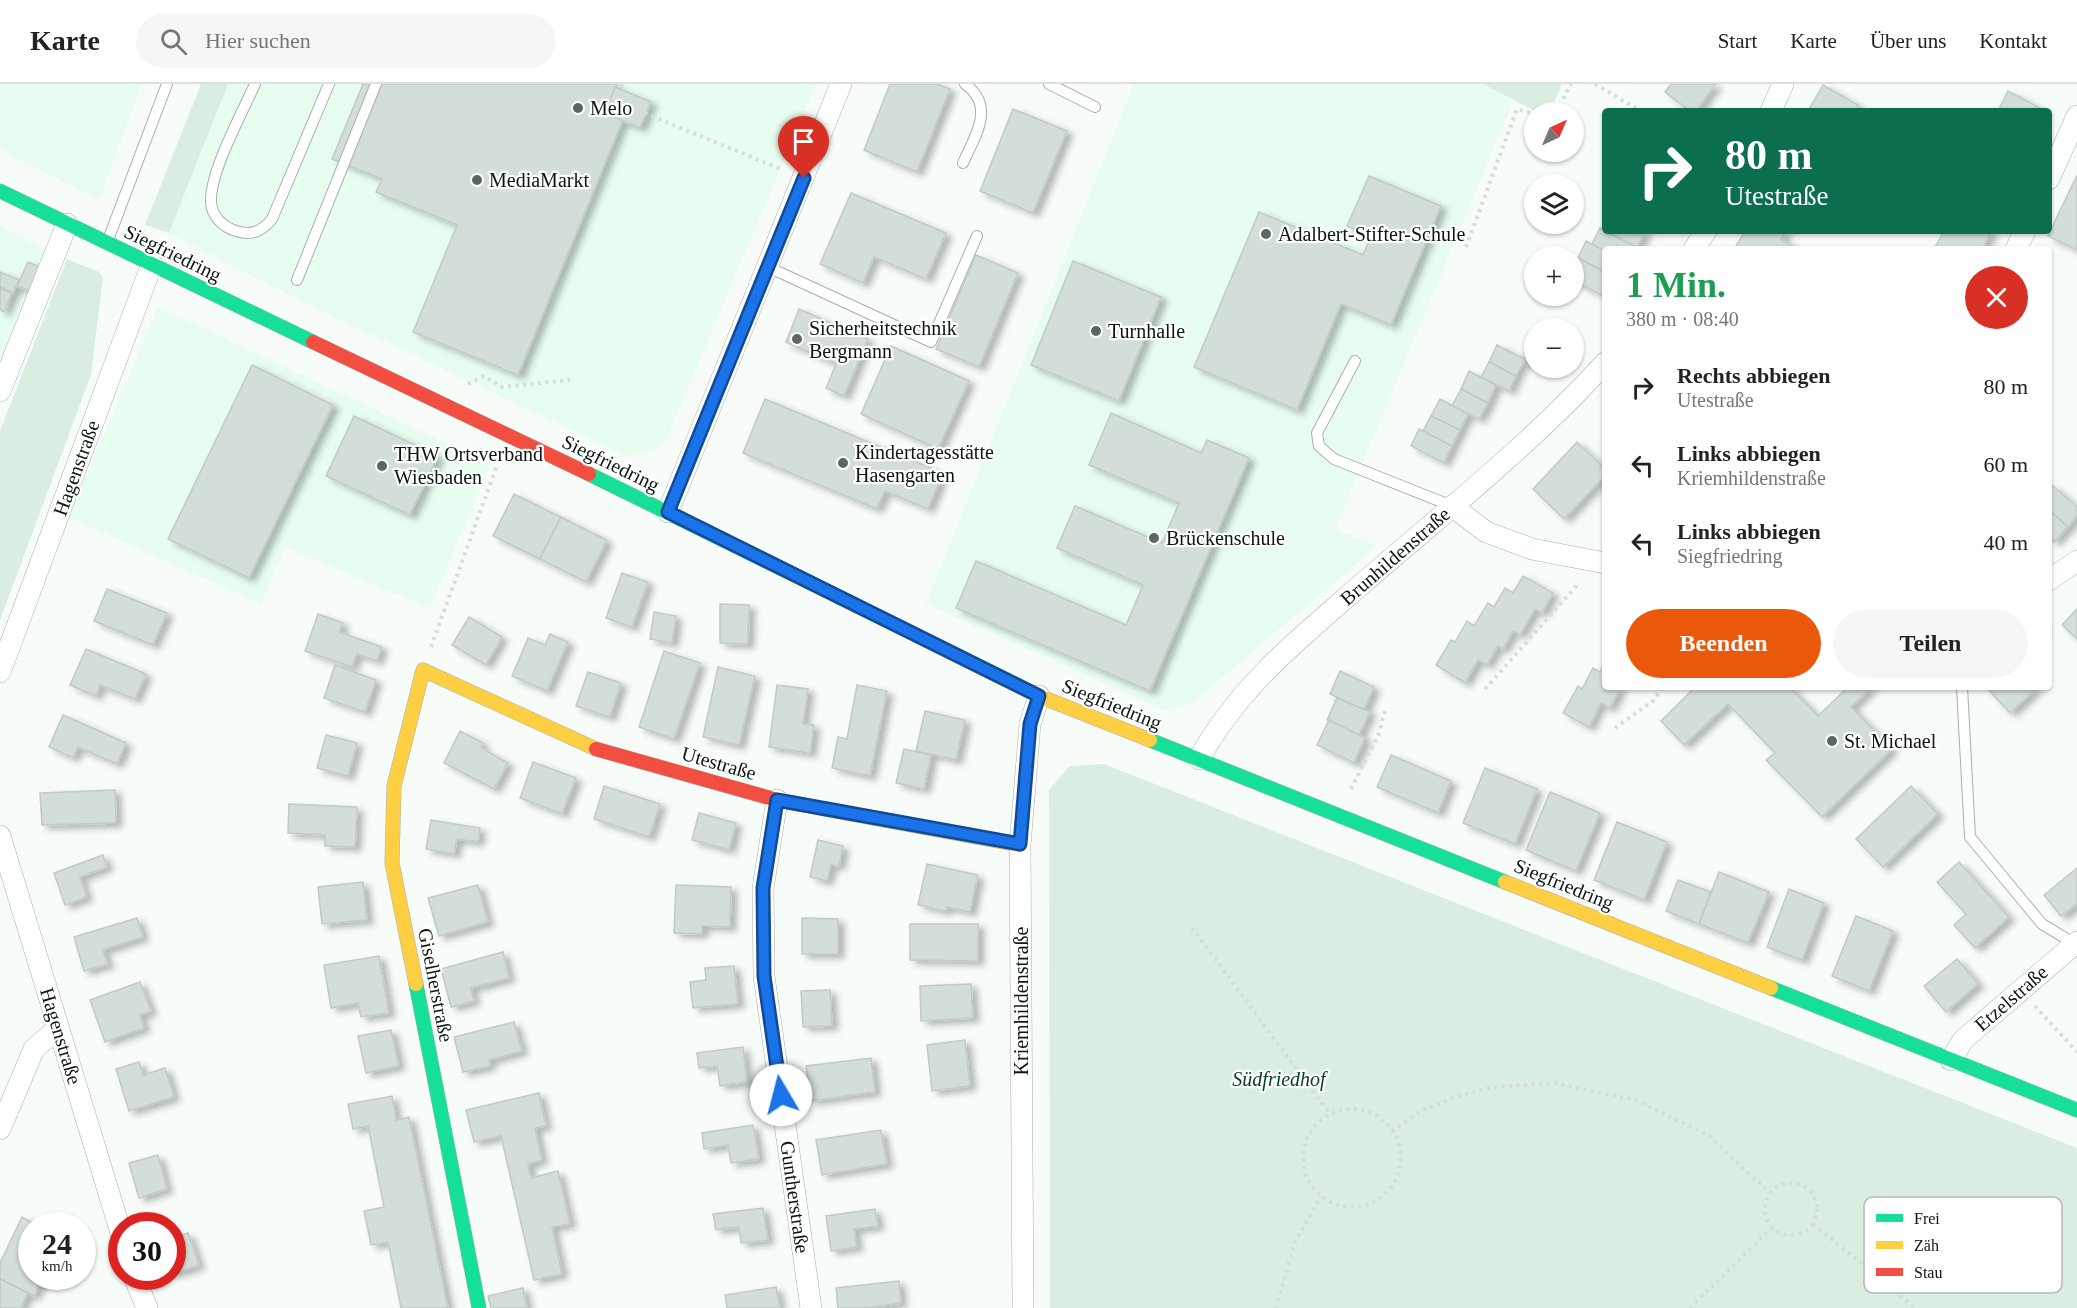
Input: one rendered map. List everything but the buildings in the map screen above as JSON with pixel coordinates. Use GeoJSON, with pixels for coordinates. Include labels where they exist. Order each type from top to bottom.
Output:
{"type":"FeatureCollection","features":[{"type":"Feature","properties":{"kind":"main road","name":"Siegfriedring"},"geometry":{"type":"LineString","coordinates":[[0,191],[668,512],[1039,696],[2077,1110]]}},
{"type":"Feature","properties":{"kind":"main road","name":"Utestraße"},"geometry":{"type":"LineString","coordinates":[[423,670],[587,746],[777,800],[1020,844]]}},
{"type":"Feature","properties":{"kind":"main road","name":"Giselherstraße"},"geometry":{"type":"LineString","coordinates":[[423,670],[394,786],[392,863],[479,1308]]}},
{"type":"Feature","properties":{"kind":"street"},"geometry":{"type":"LineString","coordinates":[[668,512],[841,84]]}},
{"type":"Feature","properties":{"kind":"street"},"geometry":{"type":"LineString","coordinates":[[1772,108],[1783,84]]}},
{"type":"Feature","properties":{"kind":"street"},"geometry":{"type":"LineString","coordinates":[[2052,172],[2077,116]]}},
{"type":"Feature","properties":{"kind":"street"},"geometry":{"type":"LineString","coordinates":[[0,390],[68,224]]}},
{"type":"Feature","properties":{"kind":"street","name":"Hagenstraße"},"geometry":{"type":"LineString","coordinates":[[0,672],[152,264]]}},
{"type":"Feature","properties":{"kind":"street","name":"Brunhildenstraße"},"geometry":{"type":"LineString","coordinates":[[1199,759],[1217,725],[1273,662],[1514,455],[1602,366]]}},
{"type":"Feature","properties":{"kind":"street"},"geometry":{"type":"LineString","coordinates":[[1452,506],[1486,532],[1532,549],[1601,562]]}},
{"type":"Feature","properties":{"kind":"street"},"geometry":{"type":"LineString","coordinates":[[2052,578],[2077,561]]}},
{"type":"Feature","properties":{"kind":"street","name":"Kriemhildenstraße"},"geometry":{"type":"LineString","coordinates":[[1023,1308],[1020,844],[1030,724],[1039,696]]}},
{"type":"Feature","properties":{"kind":"street","name":"Guntherstraße"},"geometry":{"type":"LineString","coordinates":[[777,800],[763,888],[764,976],[811,1308]]}},
{"type":"Feature","properties":{"kind":"street","name":"Hagenstraße"},"geometry":{"type":"LineString","coordinates":[[0,836],[115,1212]]}},
{"type":"Feature","properties":{"kind":"street","name":"Etzelstraße"},"geometry":{"type":"LineString","coordinates":[[1951,1060],[1963,1040],[2076,943]]}},
{"type":"Feature","properties":{"kind":"street"},"geometry":{"type":"LineString","coordinates":[[0,1127],[34,1049],[58,1028]]}},
{"type":"Feature","properties":{"kind":"street"},"geometry":{"type":"LineString","coordinates":[[140,1290],[147,1308]]}},
{"type":"Feature","properties":{"kind":"lane"},"geometry":{"type":"LineString","coordinates":[[107,243],[167,84]]}},
{"type":"Feature","properties":{"kind":"lane"},"geometry":{"type":"LineString","coordinates":[[255,84],[212,184],[210,204],[216,217],[224,225],[245,233],[264,228],[272,219],[329,84]]}},
{"type":"Feature","properties":{"kind":"lane"},"geometry":{"type":"LineString","coordinates":[[297,280],[376,84]]}},
{"type":"Feature","properties":{"kind":"lane"},"geometry":{"type":"LineString","coordinates":[[963,163],[983,118],[982,103],[965,84]]}},
{"type":"Feature","properties":{"kind":"lane"},"geometry":{"type":"LineString","coordinates":[[1049,84],[1095,106]]}},
{"type":"Feature","properties":{"kind":"lane"},"geometry":{"type":"LineString","coordinates":[[768,267],[931,342],[978,236]]}},
{"type":"Feature","properties":{"kind":"lane"},"geometry":{"type":"LineString","coordinates":[[1355,361],[1317,433],[1319,446],[1334,459],[1452,506]]}},
{"type":"Feature","properties":{"kind":"lane"},"geometry":{"type":"LineString","coordinates":[[1962,690],[1970,837],[2042,924],[2076,943]]}},
{"type":"Feature","properties":{"kind":"path"},"geometry":{"type":"LineString","coordinates":[[622,84],[613,100],[804,178]]}},
{"type":"Feature","properties":{"kind":"path"},"geometry":{"type":"LineString","coordinates":[[1561,102],[1571,84]]}},
{"type":"Feature","properties":{"kind":"path"},"geometry":{"type":"LineString","coordinates":[[1595,84],[1635,108]]}},
{"type":"Feature","properties":{"kind":"path"},"geometry":{"type":"LineString","coordinates":[[1466,247],[1517,109],[1524,111]]}},
{"type":"Feature","properties":{"kind":"path"},"geometry":{"type":"LineString","coordinates":[[464,386],[484,376],[502,387],[570,380]]}},
{"type":"Feature","properties":{"kind":"path"},"geometry":{"type":"LineString","coordinates":[[423,670],[497,465]]}},
{"type":"Feature","properties":{"kind":"path"},"geometry":{"type":"LineString","coordinates":[[1485,689],[1601,562]]}},
{"type":"Feature","properties":{"kind":"path"},"geometry":{"type":"LineString","coordinates":[[1615,728],[1653,701],[1660,690]]}},
{"type":"Feature","properties":{"kind":"path"},"geometry":{"type":"LineString","coordinates":[[1353,783],[1379,733],[1386,707]]}},
{"type":"Feature","properties":{"kind":"path"},"geometry":{"type":"LineString","coordinates":[[1192,928],[1330,1114]]}},
{"type":"Feature","properties":{"kind":"path"},"geometry":{"type":"LineString","coordinates":[[2020,989],[2077,1052]]}},
{"type":"Feature","properties":{"kind":"path"},"geometry":{"type":"LineString","coordinates":[[1392,1131],[1423,1110],[1461,1095],[1493,1088],[1554,1083],[1636,1100],[1709,1136],[1770,1193]]}},
{"type":"Feature","properties":{"kind":"path"},"geometry":{"type":"LineString","coordinates":[[1347,1110],[1364,1111],[1380,1118],[1392,1131],[1399,1147],[1401,1164],[1396,1181],[1385,1195],[1370,1204],[1353,1208],[1336,1205],[1320,1196],[1305,1173],[1304,1146],[1310,1133],[1330,1114],[1347,1110]]}},
{"type":"Feature","properties":{"kind":"path"},"geometry":{"type":"LineString","coordinates":[[1787,1183],[1807,1188],[1814,1195],[1817,1205],[1813,1224],[1806,1231],[1789,1236],[1772,1228],[1765,1211],[1770,1193],[1787,1183]]}},
{"type":"Feature","properties":{"kind":"path"},"geometry":{"type":"LineString","coordinates":[[1276,1308],[1295,1242],[1320,1196]]}},
{"type":"Feature","properties":{"kind":"path"},"geometry":{"type":"LineString","coordinates":[[1813,1224],[1864,1266]]}},
{"type":"Feature","properties":{"kind":"path"},"geometry":{"type":"LineString","coordinates":[[1690,1308],[1772,1228]]}},
{"type":"Feature","properties":{"kind":"path"},"geometry":{"type":"LineString","coordinates":[[1897,1293],[1915,1308]]}},
{"type":"Feature","properties":{"kind":"shaded area"},"geometry":{"type":"Polygon","coordinates":[[[0,84],[142,84],[99,200],[0,149],[0,84]]]}},
{"type":"Feature","properties":{"kind":"shaded area"},"geometry":{"type":"Polygon","coordinates":[[[228,84],[816,84],[666,440],[660,447],[649,452],[626,456],[313,307],[169,233],[228,84]]]}},
{"type":"Feature","properties":{"kind":"shaded area"},"geometry":{"type":"Polygon","coordinates":[[[1134,84],[1483,84],[1513,102],[1335,529],[1377,546],[1203,694],[1186,706],[1164,710],[926,604],[1134,84]]]}},
{"type":"Feature","properties":{"kind":"shaded area"},"geometry":{"type":"Polygon","coordinates":[[[0,226],[49,252],[0,371],[0,226]]]}},
{"type":"Feature","properties":{"kind":"shaded area"},"geometry":{"type":"Polygon","coordinates":[[[158,307],[490,464],[430,608],[285,547],[261,604],[69,517],[158,307]]]}},
{"type":"Feature","properties":{"kind":"green space"},"geometry":{"type":"Polygon","coordinates":[[[201,84],[228,84],[169,233],[145,225],[201,84]]]}},
{"type":"Feature","properties":{"kind":"green space"},"geometry":{"type":"Polygon","coordinates":[[[1483,84],[1562,84],[1554,102],[1524,102],[1524,105],[1483,84]]]}},
{"type":"Feature","properties":{"kind":"green space"},"geometry":{"type":"Polygon","coordinates":[[[67,259],[99,272],[103,277],[91,375],[0,620],[0,431],[67,259]]]}},
{"type":"Feature","properties":{"kind":"green space","name":"Südfriedhof"},"geometry":{"type":"Polygon","coordinates":[[[1104,764],[2077,1148],[2077,1308],[1050,1308],[1049,790],[1070,766],[1104,764]]]}},
{"type":"Feature","properties":{"kind":"traffic: fast"},"geometry":{"type":"LineString","coordinates":[[0,191],[313,342]]}},
{"type":"Feature","properties":{"kind":"traffic: fast"},"geometry":{"type":"LineString","coordinates":[[589,474],[906,630]]}},
{"type":"Feature","properties":{"kind":"traffic: fast"},"geometry":{"type":"LineString","coordinates":[[1150,740],[1505,882]]}},
{"type":"Feature","properties":{"kind":"traffic: fast"},"geometry":{"type":"LineString","coordinates":[[416,984],[479,1308]]}},
{"type":"Feature","properties":{"kind":"traffic: fast"},"geometry":{"type":"LineString","coordinates":[[1771,988],[2077,1110]]}},
{"type":"Feature","properties":{"kind":"traffic: slow"},"geometry":{"type":"LineString","coordinates":[[906,630],[1039,696],[1150,740]]}},
{"type":"Feature","properties":{"kind":"traffic: slow"},"geometry":{"type":"LineString","coordinates":[[416,984],[392,863],[394,786],[423,670],[596,749]]}},
{"type":"Feature","properties":{"kind":"traffic: slow"},"geometry":{"type":"LineString","coordinates":[[825,809],[1020,845]]}},
{"type":"Feature","properties":{"kind":"traffic: slow"},"geometry":{"type":"LineString","coordinates":[[1505,882],[1771,988]]}},
{"type":"Feature","properties":{"kind":"traffic: jam"},"geometry":{"type":"LineString","coordinates":[[313,342],[589,474]]}},
{"type":"Feature","properties":{"kind":"traffic: jam"},"geometry":{"type":"LineString","coordinates":[[596,749],[777,800],[825,809]]}},
{"type":"Feature","properties":{"kind":"place","name":"Melo"},"geometry":{"type":"Point","coordinates":[578,108]}},
{"type":"Feature","properties":{"kind":"place","name":"MediaMarkt"},"geometry":{"type":"Point","coordinates":[477,180]}},
{"type":"Feature","properties":{"kind":"place","name":"Adalbert-Stifter-Schule"},"geometry":{"type":"Point","coordinates":[1266,234]}},
{"type":"Feature","properties":{"kind":"place","name":"Turnhalle"},"geometry":{"type":"Point","coordinates":[1096,331]}},
{"type":"Feature","properties":{"kind":"place","name":"Sicherheitstechnik Bergmann"},"geometry":{"type":"Point","coordinates":[797,339]}},
{"type":"Feature","properties":{"kind":"place","name":"Kindertagesstätte Hasengarten"},"geometry":{"type":"Point","coordinates":[843,463]}},
{"type":"Feature","properties":{"kind":"place","name":"THW Ortsverband Wiesbaden"},"geometry":{"type":"Point","coordinates":[382,466]}},
{"type":"Feature","properties":{"kind":"place","name":"Brückenschule"},"geometry":{"type":"Point","coordinates":[1154,538]}},
{"type":"Feature","properties":{"kind":"place","name":"St. Michael"},"geometry":{"type":"Point","coordinates":[1832,741]}},
{"type":"Feature","properties":{"kind":"route"},"geometry":{"type":"LineString","coordinates":[[781,1095],[764,976],[763,888],[777,800],[1020,844],[1030,724],[1039,696],[668,512],[804,178]]}}]}
